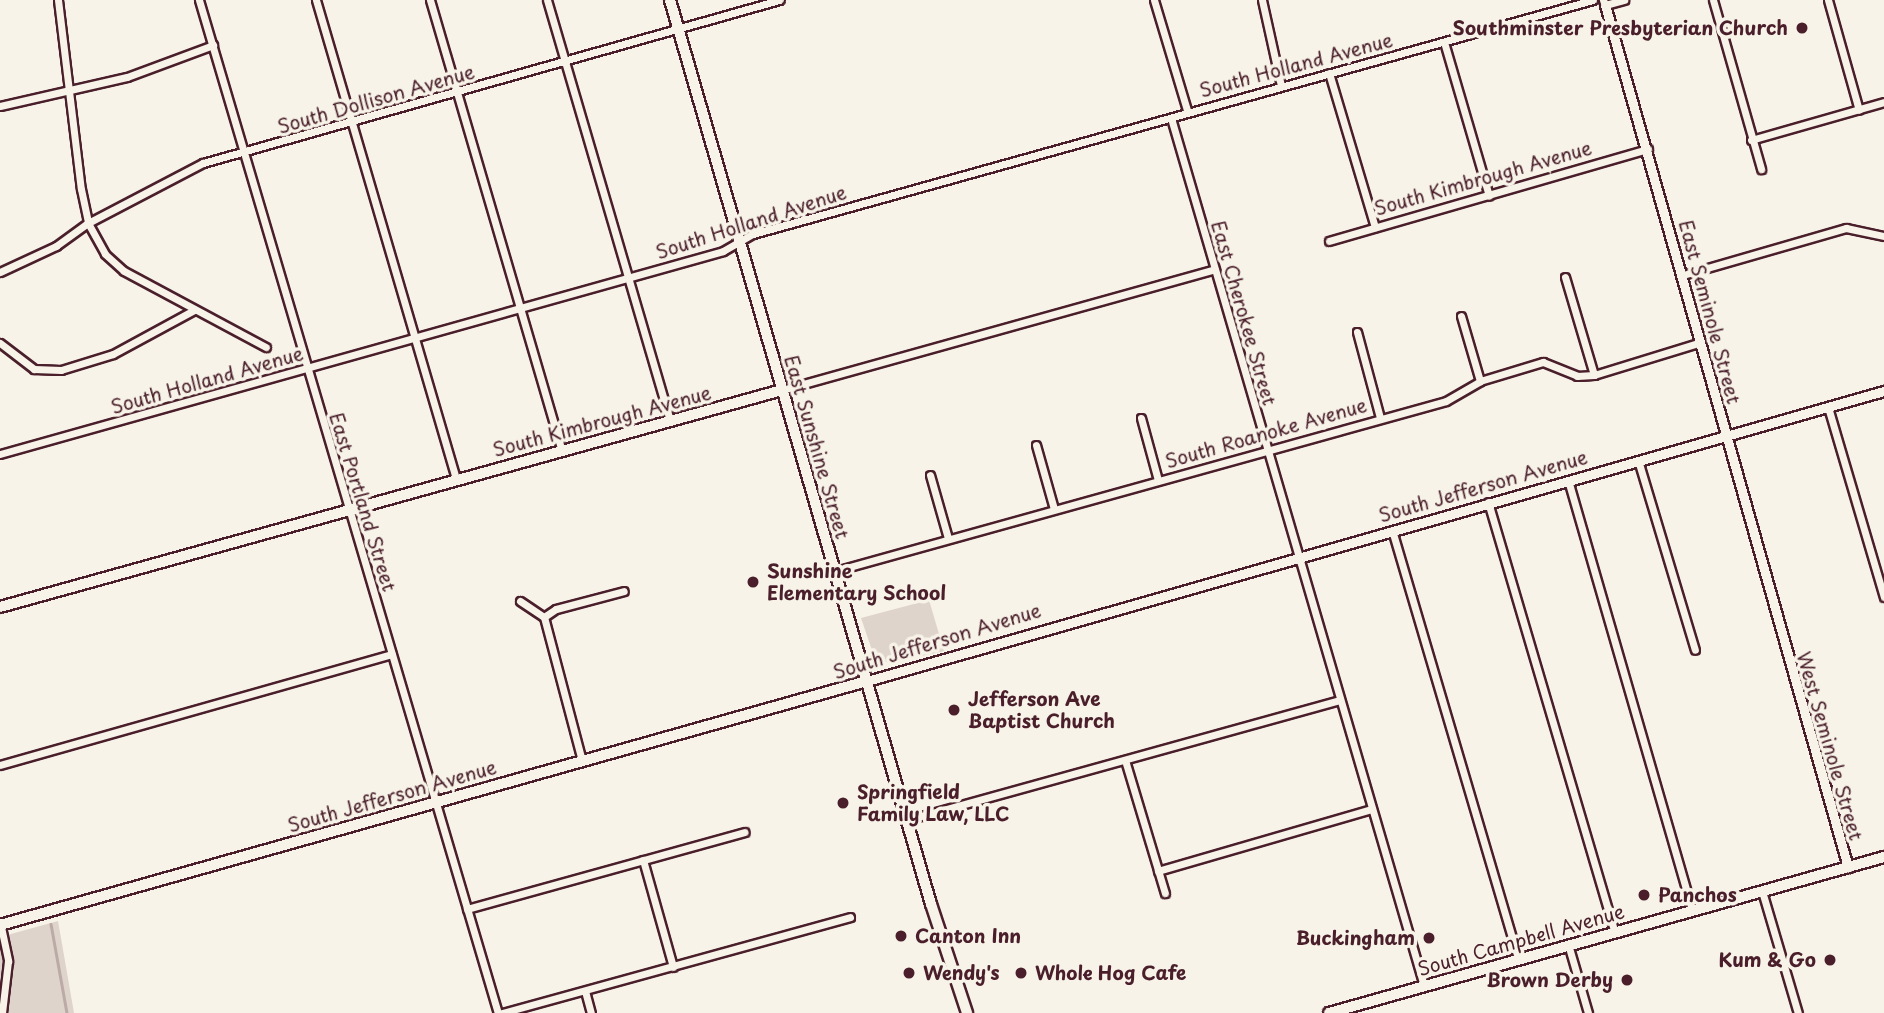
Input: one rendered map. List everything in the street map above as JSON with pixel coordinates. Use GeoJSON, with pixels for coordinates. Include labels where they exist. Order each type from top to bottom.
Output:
{"type":"FeatureCollection","features":[{"type":"Feature","properties":{"kind":"main road","name":"East Sunshine Street"},"geometry":{"type":"LineString","coordinates":[[670,0],[931,904],[967,1013]]}},
{"type":"Feature","properties":{"kind":"main road","name":"South Kimbrough Avenue"},"geometry":{"type":"LineString","coordinates":[[0,607],[782,390]]}},
{"type":"Feature","properties":{"kind":"main road","name":"South Jefferson Avenue"},"geometry":{"type":"LineString","coordinates":[[2,923],[867,681]]}},
{"type":"Feature","properties":{"kind":"main road","name":"South Campbell Avenue"},"geometry":{"type":"LineString","coordinates":[[1329,1013],[1884,857]]}},
{"type":"Feature","properties":{"kind":"street"},"geometry":{"type":"LineString","coordinates":[[58,0],[68,92],[88,223],[105,254],[124,271],[266,347]]}},
{"type":"Feature","properties":{"kind":"street","name":"East Portland Street"},"geometry":{"type":"LineString","coordinates":[[199,0],[435,802],[500,1013]]}},
{"type":"Feature","properties":{"kind":"street"},"geometry":{"type":"LineString","coordinates":[[316,0],[456,479]]}},
{"type":"Feature","properties":{"kind":"street"},"geometry":{"type":"LineString","coordinates":[[430,0],[562,450]]}},
{"type":"Feature","properties":{"kind":"street"},"geometry":{"type":"LineString","coordinates":[[547,0],[670,420]]}},
{"type":"Feature","properties":{"kind":"street","name":"South Dollison Avenue"},"geometry":{"type":"LineString","coordinates":[[0,272],[56,246],[88,223],[204,163],[779,0]]}},
{"type":"Feature","properties":{"kind":"street"},"geometry":{"type":"LineString","coordinates":[[1154,0],[1187,110]]}},
{"type":"Feature","properties":{"kind":"street"},"geometry":{"type":"LineString","coordinates":[[1262,0],[1281,86]]}},
{"type":"Feature","properties":{"kind":"street","name":"South Holland Avenue"},"geometry":{"type":"LineString","coordinates":[[0,454],[723,251],[753,234],[1171,118],[1187,110],[1593,0]]}},
{"type":"Feature","properties":{"kind":"street"},"geometry":{"type":"LineString","coordinates":[[1604,3],[1624,0]]}},
{"type":"Feature","properties":{"kind":"street"},"geometry":{"type":"LineString","coordinates":[[1713,0],[1761,169]]}},
{"type":"Feature","properties":{"kind":"street"},"geometry":{"type":"LineString","coordinates":[[1828,0],[1859,110]]}},
{"type":"Feature","properties":{"kind":"street","name":"East Seminole Street"},"geometry":{"type":"LineString","coordinates":[[1604,3],[1683,275],[1723,436],[1779,634]]}},
{"type":"Feature","properties":{"kind":"street"},"geometry":{"type":"LineString","coordinates":[[1444,42],[1489,196]]}},
{"type":"Feature","properties":{"kind":"street"},"geometry":{"type":"LineString","coordinates":[[0,106],[127,77],[213,45]]}},
{"type":"Feature","properties":{"kind":"street"},"geometry":{"type":"LineString","coordinates":[[1329,73],[1375,228]]}},
{"type":"Feature","properties":{"kind":"street"},"geometry":{"type":"LineString","coordinates":[[1751,140],[1884,102]]}},
{"type":"Feature","properties":{"kind":"street","name":"East Cherokee Street"},"geometry":{"type":"LineString","coordinates":[[1171,118],[1424,986]]}},
{"type":"Feature","properties":{"kind":"street","name":"South Kimbrough Avenue"},"geometry":{"type":"LineString","coordinates":[[1329,241],[1648,149]]}},
{"type":"Feature","properties":{"kind":"street"},"geometry":{"type":"LineString","coordinates":[[1683,275],[1846,228],[1884,236]]}},
{"type":"Feature","properties":{"kind":"street","name":"South Kimbrough Avenue"},"geometry":{"type":"LineString","coordinates":[[782,390],[1214,269]]}},
{"type":"Feature","properties":{"kind":"street"},"geometry":{"type":"LineString","coordinates":[[1565,278],[1594,374]]}},
{"type":"Feature","properties":{"kind":"street"},"geometry":{"type":"LineString","coordinates":[[0,343],[34,369],[61,370],[113,354],[194,310]]}},
{"type":"Feature","properties":{"kind":"street"},"geometry":{"type":"LineString","coordinates":[[1461,316],[1480,382]]}},
{"type":"Feature","properties":{"kind":"street"},"geometry":{"type":"LineString","coordinates":[[1357,332],[1380,418]]}},
{"type":"Feature","properties":{"kind":"street","name":"South Roanoke Avenue"},"geometry":{"type":"LineString","coordinates":[[835,571],[1446,401],[1480,382],[1543,362],[1577,376],[1594,374],[1701,342]]}},
{"type":"Feature","properties":{"kind":"street","name":"South Jefferson Avenue"},"geometry":{"type":"LineString","coordinates":[[867,681],[1884,391]]}},
{"type":"Feature","properties":{"kind":"street"},"geometry":{"type":"LineString","coordinates":[[1828,407],[1884,597]]}},
{"type":"Feature","properties":{"kind":"street"},"geometry":{"type":"LineString","coordinates":[[1141,418],[1158,480]]}},
{"type":"Feature","properties":{"kind":"street"},"geometry":{"type":"LineString","coordinates":[[1036,445],[1054,509]]}},
{"type":"Feature","properties":{"kind":"street"},"geometry":{"type":"LineString","coordinates":[[1638,460],[1695,650]]}},
{"type":"Feature","properties":{"kind":"street"},"geometry":{"type":"LineString","coordinates":[[930,475],[948,538]]}},
{"type":"Feature","properties":{"kind":"street"},"geometry":{"type":"LineString","coordinates":[[1568,480],[1692,910]]}},
{"type":"Feature","properties":{"kind":"street"},"geometry":{"type":"LineString","coordinates":[[1488,502],[1548,715],[1614,931]]}},
{"type":"Feature","properties":{"kind":"street"},"geometry":{"type":"LineString","coordinates":[[1392,530],[1518,958]]}},
{"type":"Feature","properties":{"kind":"street"},"geometry":{"type":"LineString","coordinates":[[544,617],[555,609],[624,591]]}},
{"type":"Feature","properties":{"kind":"street"},"geometry":{"type":"LineString","coordinates":[[520,601],[544,617],[582,761]]}},
{"type":"Feature","properties":{"kind":"street","name":"West Seminole Street"},"geometry":{"type":"LineString","coordinates":[[1779,634],[1847,867]]}},
{"type":"Feature","properties":{"kind":"street"},"geometry":{"type":"LineString","coordinates":[[0,765],[392,654]]}},
{"type":"Feature","properties":{"kind":"street"},"geometry":{"type":"LineString","coordinates":[[907,820],[1339,700]]}},
{"type":"Feature","properties":{"kind":"street"},"geometry":{"type":"LineString","coordinates":[[1125,760],[1165,893]]}},
{"type":"Feature","properties":{"kind":"street"},"geometry":{"type":"LineString","coordinates":[[1158,870],[1371,809]]}},
{"type":"Feature","properties":{"kind":"street"},"geometry":{"type":"LineString","coordinates":[[467,909],[744,832]]}},
{"type":"Feature","properties":{"kind":"street"},"geometry":{"type":"LineString","coordinates":[[643,860],[673,967]]}},
{"type":"Feature","properties":{"kind":"street"},"geometry":{"type":"LineString","coordinates":[[1762,891],[1798,1013]]}},
{"type":"Feature","properties":{"kind":"street"},"geometry":{"type":"LineString","coordinates":[[500,1013],[850,917]]}},
{"type":"Feature","properties":{"kind":"street"},"geometry":{"type":"LineString","coordinates":[[2,923],[8,961],[2,1013]]}},
{"type":"Feature","properties":{"kind":"street"},"geometry":{"type":"LineString","coordinates":[[1568,944],[1588,1013]]}},
{"type":"Feature","properties":{"kind":"street"},"geometry":{"type":"LineString","coordinates":[[585,991],[591,1013]]}},
{"type":"Feature","properties":{"kind":"shaded area"},"geometry":{"type":"Polygon","coordinates":[[[929,600],[944,651],[890,663],[875,659],[861,618],[929,600]]]}},
{"type":"Feature","properties":{"kind":"shaded area"},"geometry":{"type":"Polygon","coordinates":[[[58,921],[74,1013],[0,1013],[0,937],[58,921]]]}},
{"type":"Feature","properties":{"kind":"waterway"},"geometry":{"type":"LineString","coordinates":[[51,924],[67,1013]]}},
{"type":"Feature","properties":{"kind":"place","name":"Southminster Presbyterian Church"},"geometry":{"type":"Point","coordinates":[1802,28]}},
{"type":"Feature","properties":{"kind":"place","name":"Sunshine Elementary School"},"geometry":{"type":"Point","coordinates":[753,582]}},
{"type":"Feature","properties":{"kind":"place","name":"Jefferson Ave Baptist Church"},"geometry":{"type":"Point","coordinates":[954,710]}},
{"type":"Feature","properties":{"kind":"place","name":"Springfield Family Law, LLC"},"geometry":{"type":"Point","coordinates":[843,803]}},
{"type":"Feature","properties":{"kind":"place","name":"Panchos"},"geometry":{"type":"Point","coordinates":[1644,895]}},
{"type":"Feature","properties":{"kind":"place","name":"Canton Inn"},"geometry":{"type":"Point","coordinates":[901,936]}},
{"type":"Feature","properties":{"kind":"place","name":"Buckingham"},"geometry":{"type":"Point","coordinates":[1429,938]}},
{"type":"Feature","properties":{"kind":"place","name":"Kum & Go"},"geometry":{"type":"Point","coordinates":[1830,960]}},
{"type":"Feature","properties":{"kind":"place","name":"Wendy's"},"geometry":{"type":"Point","coordinates":[909,973]}},
{"type":"Feature","properties":{"kind":"place","name":"Whole Hog Cafe"},"geometry":{"type":"Point","coordinates":[1021,973]}},
{"type":"Feature","properties":{"kind":"place","name":"Brown Derby"},"geometry":{"type":"Point","coordinates":[1627,980]}}]}
